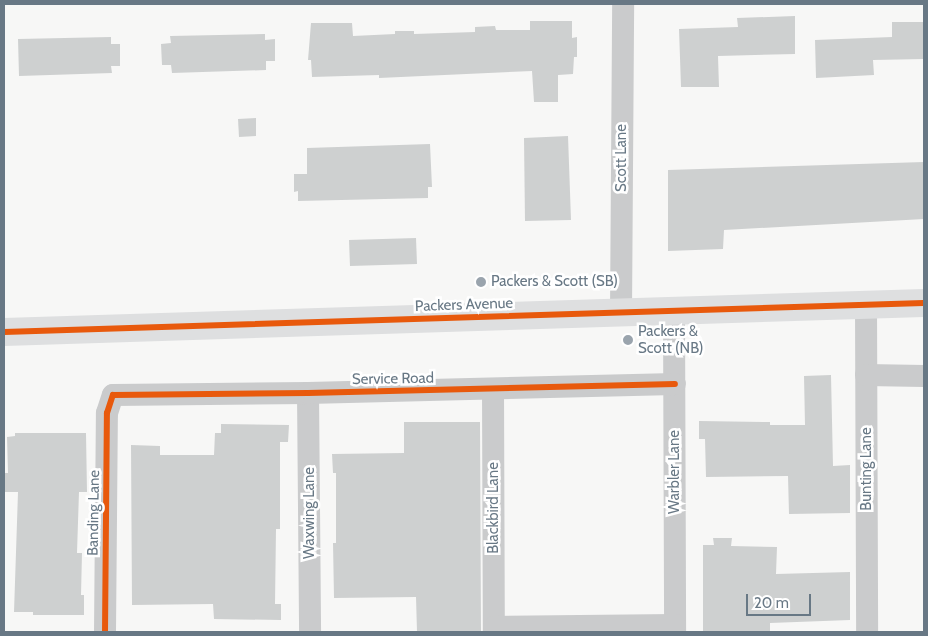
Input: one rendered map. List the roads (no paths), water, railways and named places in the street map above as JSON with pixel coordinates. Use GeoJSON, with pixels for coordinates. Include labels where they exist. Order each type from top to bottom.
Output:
{"type":"FeatureCollection","features":[{"type":"Feature","properties":{"kind":"main road","name":"Packers Avenue"},"geometry":{"type":"LineString","coordinates":[[4,332],[924,303]]}},
{"type":"Feature","properties":{"kind":"street","name":"Scott Lane"},"geometry":{"type":"LineString","coordinates":[[621,313],[623,4]]}},
{"type":"Feature","properties":{"kind":"street","name":"Bunting Lane"},"geometry":{"type":"LineString","coordinates":[[866,305],[867,632]]}},
{"type":"Feature","properties":{"kind":"street","name":"Warbler Lane"},"geometry":{"type":"LineString","coordinates":[[674,311],[675,629]]}},
{"type":"Feature","properties":{"kind":"street"},"geometry":{"type":"LineString","coordinates":[[866,375],[924,376]]}},
{"type":"Feature","properties":{"kind":"street","name":"Service Road"},"geometry":{"type":"LineString","coordinates":[[113,395],[308,393],[675,384]]}},
{"type":"Feature","properties":{"kind":"street","name":"Blackbird Lane"},"geometry":{"type":"LineString","coordinates":[[493,389],[494,629],[675,629]]}},
{"type":"Feature","properties":{"kind":"street","name":"Waxwing Lane"},"geometry":{"type":"LineString","coordinates":[[308,393],[310,632]]}},
{"type":"Feature","properties":{"kind":"street","name":"Banding Lane"},"geometry":{"type":"LineString","coordinates":[[105,632],[107,413],[113,395]]}},
{"type":"Feature","properties":{"kind":"place","name":"Packers & Scott (SB)"},"geometry":{"type":"Point","coordinates":[481,282]}},
{"type":"Feature","properties":{"kind":"place","name":"Packers & Scott (NB)"},"geometry":{"type":"Point","coordinates":[628,340]}}]}
